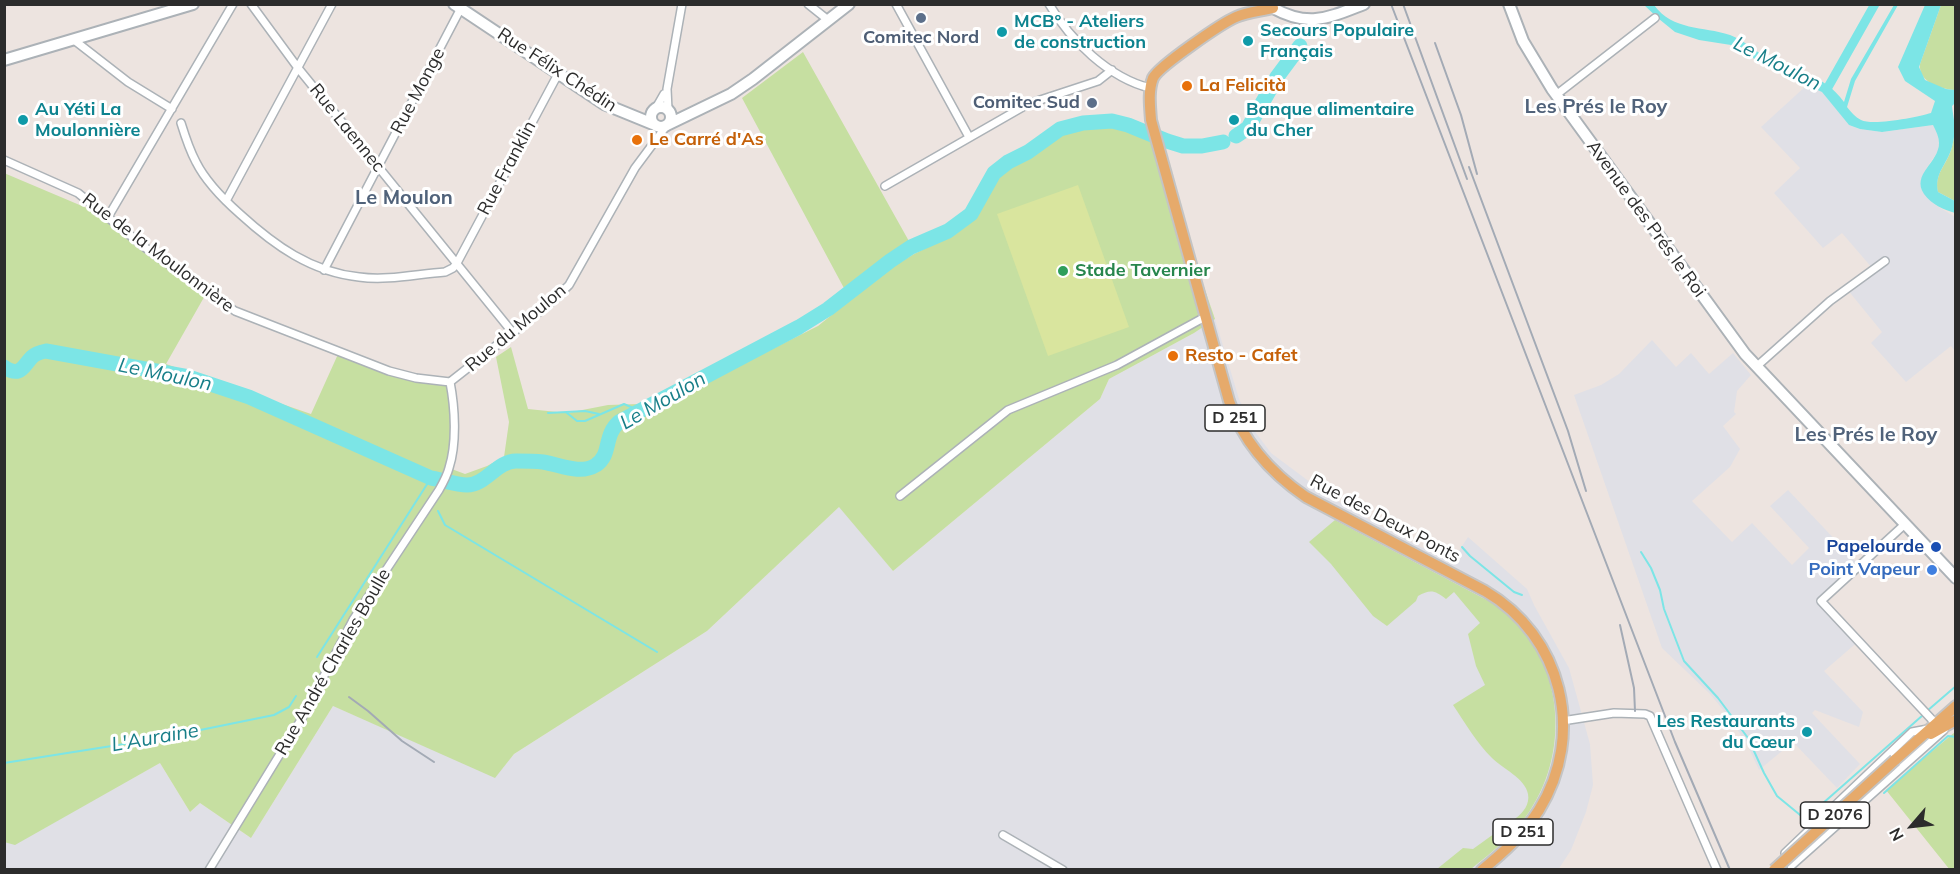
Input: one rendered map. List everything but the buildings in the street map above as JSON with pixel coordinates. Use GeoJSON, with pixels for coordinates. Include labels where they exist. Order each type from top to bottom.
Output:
{"type":"FeatureCollection","features":[{"type":"Feature","properties":{"kind":"main road"},"geometry":{"type":"LineString","coordinates":[[4,60],[193,4]]}},
{"type":"Feature","properties":{"kind":"main road"},"geometry":{"type":"LineString","coordinates":[[693,112],[680,114],[662,107],[654,118],[661,128],[730,94],[753,79],[849,4]]}},
{"type":"Feature","properties":{"kind":"main road"},"geometry":{"type":"LineString","coordinates":[[1150,88],[1154,76],[1163,66],[1221,24],[1239,16],[1272,6],[1291,17],[1311,20],[1335,15],[1364,4]]}},
{"type":"Feature","properties":{"kind":"main road","name":"Avenue des Prés le Roi"},"geometry":{"type":"LineString","coordinates":[[1509,4],[1523,41],[1556,95],[1725,328],[1756,367],[1956,578]]}},
{"type":"Feature","properties":{"kind":"main road","name":"Rue Félix Chédin"},"geometry":{"type":"LineString","coordinates":[[459,6],[604,104],[630,115],[654,118]]}},
{"type":"Feature","properties":{"kind":"main road","name":"Rue des Deux Ponts"},"geometry":{"type":"LineString","coordinates":[[1150,88],[1151,120],[1205,317],[1231,409],[1249,442],[1269,467],[1306,497],[1485,591],[1507,605],[1532,630],[1544,649],[1557,682],[1562,721],[1559,761],[1546,797],[1523,832],[1482,870]]}},
{"type":"Feature","properties":{"kind":"main road"},"geometry":{"type":"LineString","coordinates":[[668,125],[671,118],[669,111]]}},
{"type":"Feature","properties":{"kind":"main road","name":"D 2076"},"geometry":{"type":"LineString","coordinates":[[1774,870],[1956,706]]}},
{"type":"Feature","properties":{"kind":"main road","name":"D 2076"},"geometry":{"type":"LineString","coordinates":[[1911,747],[1956,720]]}},
{"type":"Feature","properties":{"kind":"street"},"geometry":{"type":"LineString","coordinates":[[108,217],[232,4]]}},
{"type":"Feature","properties":{"kind":"street","name":"Rue Laennec"},"geometry":{"type":"LineString","coordinates":[[251,4],[298,68],[513,333]]}},
{"type":"Feature","properties":{"kind":"street"},"geometry":{"type":"LineString","coordinates":[[226,201],[332,4]]}},
{"type":"Feature","properties":{"kind":"street"},"geometry":{"type":"LineString","coordinates":[[669,111],[667,89],[682,4]]}},
{"type":"Feature","properties":{"kind":"street"},"geometry":{"type":"LineString","coordinates":[[808,4],[828,20]]}},
{"type":"Feature","properties":{"kind":"street"},"geometry":{"type":"LineString","coordinates":[[896,4],[969,137]]}},
{"type":"Feature","properties":{"kind":"street"},"geometry":{"type":"LineString","coordinates":[[1049,4],[1066,30],[1112,70],[1150,88]]}},
{"type":"Feature","properties":{"kind":"street","name":"Rue Monge"},"geometry":{"type":"LineString","coordinates":[[324,270],[459,6]]}},
{"type":"Feature","properties":{"kind":"street"},"geometry":{"type":"LineString","coordinates":[[1556,95],[1655,18]]}},
{"type":"Feature","properties":{"kind":"street"},"geometry":{"type":"LineString","coordinates":[[74,40],[128,82],[172,109]]}},
{"type":"Feature","properties":{"kind":"street"},"geometry":{"type":"LineString","coordinates":[[885,186],[1029,104],[1098,81],[1112,70]]}},
{"type":"Feature","properties":{"kind":"street","name":"Rue Franklin"},"geometry":{"type":"LineString","coordinates":[[457,263],[558,74]]}},
{"type":"Feature","properties":{"kind":"street","name":"Rue du Moulon"},"geometry":{"type":"LineString","coordinates":[[650,147],[654,118],[667,89]]}},
{"type":"Feature","properties":{"kind":"street"},"geometry":{"type":"LineString","coordinates":[[181,123],[196,163],[208,180],[226,201],[287,253],[324,270],[361,278],[445,272],[457,263]]}},
{"type":"Feature","properties":{"kind":"street","name":"Rue du Moulon"},"geometry":{"type":"LineString","coordinates":[[450,382],[549,304],[569,285],[635,168],[668,125]]}},
{"type":"Feature","properties":{"kind":"street","name":"Rue de la Moulonnière"},"geometry":{"type":"LineString","coordinates":[[4,160],[78,193],[147,249],[235,311],[389,371],[416,378],[450,382]]}},
{"type":"Feature","properties":{"kind":"street"},"geometry":{"type":"LineString","coordinates":[[1756,367],[1815,313],[1885,261]]}},
{"type":"Feature","properties":{"kind":"street"},"geometry":{"type":"LineString","coordinates":[[900,496],[1008,410],[1117,366],[1205,317]]}},
{"type":"Feature","properties":{"kind":"street","name":"Rue André Charles Boulle"},"geometry":{"type":"LineString","coordinates":[[209,870],[302,718],[353,620],[439,490],[453,452],[450,382]]}},
{"type":"Feature","properties":{"kind":"street"},"geometry":{"type":"LineString","coordinates":[[1905,524],[1821,601],[1933,726],[1912,732],[1785,853],[1792,868],[1956,720]]}},
{"type":"Feature","properties":{"kind":"street"},"geometry":{"type":"LineString","coordinates":[[1562,721],[1614,712],[1650,716],[1717,870]]}},
{"type":"Feature","properties":{"kind":"street"},"geometry":{"type":"LineString","coordinates":[[1003,835],[1063,870]]}},
{"type":"Feature","properties":{"kind":"shaded area"},"geometry":{"type":"Polygon","coordinates":[[[1807,85],[1823,92],[1849,125],[1882,132],[1933,125],[1937,133],[1938,151],[1926,169],[1934,204],[1955,217],[1955,351],[1951,346],[1906,382],[1871,343],[1882,332],[1847,289],[1873,269],[1842,233],[1823,248],[1774,193],[1800,168],[1761,127],[1807,85]]]}},
{"type":"Feature","properties":{"kind":"shaded area"},"geometry":{"type":"Polygon","coordinates":[[[1215,319],[1239,399],[1253,429],[1271,453],[1322,491],[1357,513],[1451,563],[1468,537],[1527,589],[1569,668],[1590,744],[1593,785],[1586,812],[1571,850],[1558,870],[5,870],[4,842],[15,844],[160,763],[190,812],[200,803],[251,838],[333,706],[384,728],[388,725],[402,736],[495,777],[514,754],[707,631],[840,506],[893,571],[1100,399],[1109,379],[1194,333],[1215,319]]]}},
{"type":"Feature","properties":{"kind":"shaded area"},"geometry":{"type":"Polygon","coordinates":[[[1652,340],[1676,367],[1691,353],[1709,374],[1733,353],[1751,375],[1737,391],[1734,412],[1736,414],[1723,426],[1740,449],[1730,467],[1692,501],[1732,542],[1752,523],[1792,565],[1809,548],[1770,506],[1788,490],[1860,566],[1823,600],[1860,640],[1824,671],[1863,712],[1859,727],[1815,710],[1812,713],[1860,764],[1837,788],[1793,742],[1759,770],[1748,746],[1729,717],[1710,694],[1662,648],[1574,395],[1601,385],[1619,374],[1652,340]]]}},
{"type":"Feature","properties":{"kind":"green space"},"geometry":{"type":"Polygon","coordinates":[[[1941,5],[1955,5],[1955,90],[1931,83],[1926,80],[1920,70],[1920,64],[1941,5]]]}},
{"type":"Feature","properties":{"kind":"green space"},"geometry":{"type":"Polygon","coordinates":[[[803,52],[910,243],[887,257],[845,290],[742,98],[803,52]]]}},
{"type":"Feature","properties":{"kind":"green space"},"geometry":{"type":"Polygon","coordinates":[[[1112,121],[1152,135],[1215,319],[1194,333],[1109,379],[1100,399],[893,571],[839,507],[707,631],[514,754],[495,778],[333,706],[251,838],[200,803],[190,812],[160,763],[15,845],[4,842],[4,173],[108,217],[207,292],[166,364],[311,414],[339,352],[389,371],[450,382],[453,427],[449,468],[465,474],[504,457],[509,422],[496,357],[511,347],[528,409],[567,413],[608,405],[639,404],[672,386],[755,357],[818,326],[886,271],[956,233],[980,200],[994,173],[1008,162],[1028,152],[1060,129],[1083,123],[1112,121]]]}},
{"type":"Feature","properties":{"kind":"green space"},"geometry":{"type":"Polygon","coordinates":[[[1955,130],[1955,201],[1938,192],[1937,186],[1939,175],[1951,150],[1955,130]]]}},
{"type":"Feature","properties":{"kind":"green space","name":"Stade Tavernier"},"geometry":{"type":"Polygon","coordinates":[[[1078,185],[1129,327],[1048,356],[997,214],[1078,185]]]}},
{"type":"Feature","properties":{"kind":"green space"},"geometry":{"type":"Polygon","coordinates":[[[1335,520],[1498,606],[1520,626],[1536,649],[1548,675],[1554,702],[1555,731],[1552,759],[1543,786],[1517,828],[1471,869],[1437,869],[1463,848],[1473,849],[1516,818],[1528,801],[1528,794],[1523,783],[1487,752],[1471,733],[1453,705],[1485,685],[1476,666],[1468,634],[1480,623],[1454,592],[1446,599],[1435,592],[1426,592],[1418,596],[1416,601],[1387,626],[1373,616],[1331,564],[1309,542],[1335,520]]]}},
{"type":"Feature","properties":{"kind":"green space"},"geometry":{"type":"Polygon","coordinates":[[[1955,732],[1956,869],[1950,870],[1886,790],[1955,732]]]}},
{"type":"Feature","properties":{"kind":"water"},"geometry":{"type":"Polygon","coordinates":[[[1644,5],[1654,5],[1679,24],[1735,37],[1769,59],[1810,75],[1828,85],[1844,102],[1851,79],[1894,5],[1898,5],[1855,81],[1847,107],[1861,120],[1875,122],[1906,119],[1931,113],[1935,101],[1905,81],[1898,67],[1925,5],[1941,5],[1919,67],[1925,80],[1946,89],[1955,90],[1955,103],[1952,106],[1955,126],[1954,140],[1939,174],[1937,185],[1938,192],[1955,201],[1955,213],[1931,201],[1921,187],[1923,174],[1938,150],[1938,138],[1933,125],[1882,132],[1849,125],[1822,92],[1768,67],[1731,45],[1699,40],[1675,32],[1644,5]]]}},
{"type":"Feature","properties":{"kind":"waterway"},"geometry":{"type":"LineString","coordinates":[[1827,89],[1875,4]]}},
{"type":"Feature","properties":{"kind":"waterway","name":"Le Moulon"},"geometry":{"type":"LineString","coordinates":[[1236,136],[1248,128],[1277,77],[1300,46]]}},
{"type":"Feature","properties":{"kind":"waterway","name":"Le Moulon"},"geometry":{"type":"LineString","coordinates":[[4,367],[14,371],[21,370],[34,356],[46,351],[189,377],[249,397],[431,478],[458,484],[474,484],[503,465],[516,461],[543,462],[577,469],[590,468],[601,461],[611,433],[619,422],[799,327],[828,309],[911,247],[948,231],[971,214],[994,173],[1060,129],[1083,123],[1112,121],[1183,146],[1202,146],[1223,142]]}},
{"type":"Feature","properties":{"kind":"waterway"},"geometry":{"type":"LineString","coordinates":[[567,413],[577,421],[585,421],[624,404],[640,411]]}},
{"type":"Feature","properties":{"kind":"waterway"},"geometry":{"type":"LineString","coordinates":[[548,413],[585,411],[599,414]]}},
{"type":"Feature","properties":{"kind":"waterway","name":"L'Auraine"},"geometry":{"type":"LineString","coordinates":[[317,657],[431,478]]}},
{"type":"Feature","properties":{"kind":"waterway"},"geometry":{"type":"LineString","coordinates":[[438,511],[445,525],[657,652]]}},
{"type":"Feature","properties":{"kind":"waterway"},"geometry":{"type":"LineString","coordinates":[[1462,547],[1514,592],[1522,595]]}},
{"type":"Feature","properties":{"kind":"waterway"},"geometry":{"type":"LineString","coordinates":[[1641,552],[1660,590],[1664,609],[1684,661],[1718,698],[1748,738],[1777,796],[1805,819],[1923,715]]}},
{"type":"Feature","properties":{"kind":"waterway"},"geometry":{"type":"LineString","coordinates":[[1927,711],[1956,686]]}},
{"type":"Feature","properties":{"kind":"waterway","name":"L'Auraine"},"geometry":{"type":"LineString","coordinates":[[4,763],[156,739],[274,715],[289,707],[296,696]]}},
{"type":"Feature","properties":{"kind":"waterway"},"geometry":{"type":"LineString","coordinates":[[1884,793],[1948,736],[1956,737]]}},
{"type":"Feature","properties":{"kind":"railway"},"geometry":{"type":"LineString","coordinates":[[1391,4],[1675,742],[1730,870]]}},
{"type":"Feature","properties":{"kind":"railway"},"geometry":{"type":"LineString","coordinates":[[1403,4],[1467,179]]}},
{"type":"Feature","properties":{"kind":"railway"},"geometry":{"type":"LineString","coordinates":[[1435,43],[1461,115],[1477,174]]}},
{"type":"Feature","properties":{"kind":"railway"},"geometry":{"type":"LineString","coordinates":[[1469,167],[1568,431],[1586,491]]}},
{"type":"Feature","properties":{"kind":"railway"},"geometry":{"type":"LineString","coordinates":[[1620,625],[1634,688],[1635,711]]}},
{"type":"Feature","properties":{"kind":"railway"},"geometry":{"type":"LineString","coordinates":[[349,697],[402,741],[434,762]]}},
{"type":"Feature","properties":{"kind":"place","name":"Comitec Nord"},"geometry":{"type":"Point","coordinates":[921,18]}},
{"type":"Feature","properties":{"kind":"place","name":"MCB° - Ateliers de construction"},"geometry":{"type":"Point","coordinates":[1002,32]}},
{"type":"Feature","properties":{"kind":"place","name":"Secours Populaire Français"},"geometry":{"type":"Point","coordinates":[1248,41]}},
{"type":"Feature","properties":{"kind":"place","name":"La Felicità"},"geometry":{"type":"Point","coordinates":[1187,86]}},
{"type":"Feature","properties":{"kind":"place","name":"Comitec Sud"},"geometry":{"type":"Point","coordinates":[1092,103]}},
{"type":"Feature","properties":{"kind":"place","name":"Au Yéti La Moulonnière"},"geometry":{"type":"Point","coordinates":[23,120]}},
{"type":"Feature","properties":{"kind":"place","name":"Banque alimentaire du Cher"},"geometry":{"type":"Point","coordinates":[1234,120]}},
{"type":"Feature","properties":{"kind":"place","name":"Le Carré d'As"},"geometry":{"type":"Point","coordinates":[637,140]}},
{"type":"Feature","properties":{"kind":"place","name":"Stade Tavernier"},"geometry":{"type":"Point","coordinates":[1063,271]}},
{"type":"Feature","properties":{"kind":"place","name":"Resto - Cafet"},"geometry":{"type":"Point","coordinates":[1173,356]}},
{"type":"Feature","properties":{"kind":"place","name":"Papelourde"},"geometry":{"type":"Point","coordinates":[1936,547]}},
{"type":"Feature","properties":{"kind":"place","name":"Point Vapeur"},"geometry":{"type":"Point","coordinates":[1932,570]}},
{"type":"Feature","properties":{"kind":"place","name":"Les Restaurants du Cœur"},"geometry":{"type":"Point","coordinates":[1807,732]}},
{"type":"Feature","properties":{"kind":"district","name":"Les Prés le Roy"},"geometry":{"type":"Point","coordinates":[1596,107]}},
{"type":"Feature","properties":{"kind":"district","name":"Le Moulon"},"geometry":{"type":"Point","coordinates":[404,198]}},
{"type":"Feature","properties":{"kind":"district","name":"Les Prés le Roy"},"geometry":{"type":"Point","coordinates":[1866,435]}}]}
